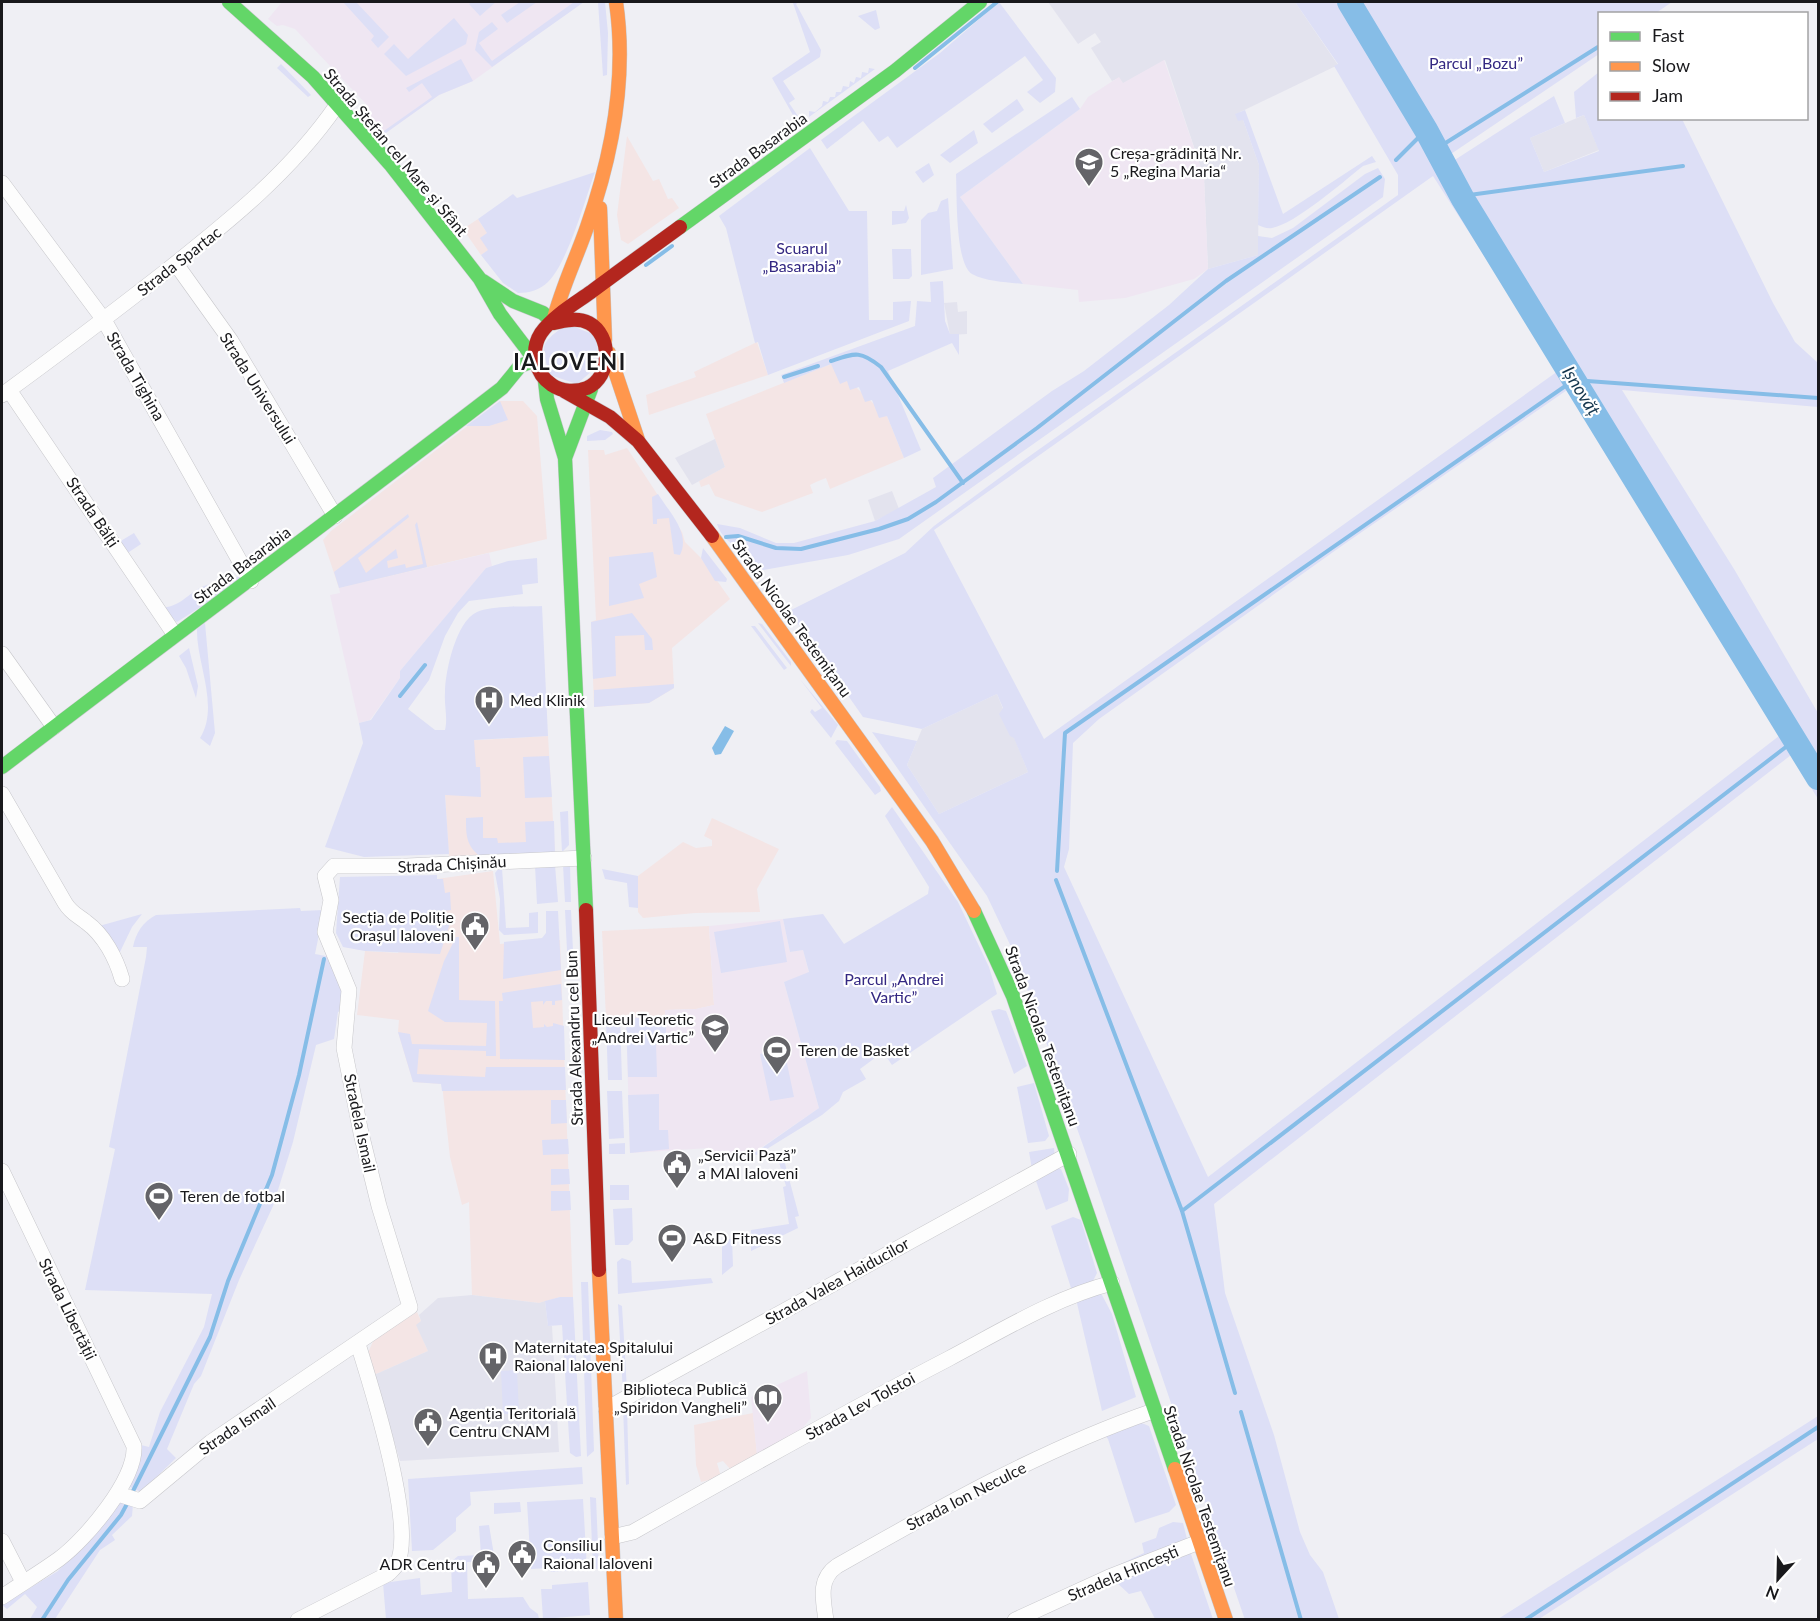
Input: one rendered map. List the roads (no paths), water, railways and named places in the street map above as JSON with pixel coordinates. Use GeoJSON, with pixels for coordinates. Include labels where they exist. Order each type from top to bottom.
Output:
{"type":"FeatureCollection","features":[{"type":"Feature","properties":{"kind":"main road","name":"Strada Ștefan cel Mare și Sfânt"},"geometry":{"type":"LineString","coordinates":[[229,2],[313,77],[390,164],[480,279],[500,314],[535,360]]}},
{"type":"Feature","properties":{"kind":"main road"},"geometry":{"type":"LineString","coordinates":[[535,360],[545,381],[564,391],[583,390],[592,385],[605,369],[606,344],[601,286],[601,189],[614,117],[618,69],[620,34],[616,2]]}},
{"type":"Feature","properties":{"kind":"main road","name":"Strada Basarabia"},"geometry":{"type":"LineString","coordinates":[[2,767],[175,635],[251,581],[502,388],[517,367],[525,361],[535,360],[537,342],[570,307],[896,71],[980,2]]}},
{"type":"Feature","properties":{"kind":"main road"},"geometry":{"type":"LineString","coordinates":[[601,189],[561,294],[553,323],[573,318],[583,320],[592,324],[606,344]]}},
{"type":"Feature","properties":{"kind":"main road","name":"Strada Ștefan cel Mare și Sfânt"},"geometry":{"type":"LineString","coordinates":[[480,279],[513,301],[543,313],[553,323]]}},
{"type":"Feature","properties":{"kind":"main road","name":"Strada Nicolae Testemițanu"},"geometry":{"type":"LineString","coordinates":[[606,344],[638,441]]}},
{"type":"Feature","properties":{"kind":"main road"},"geometry":{"type":"LineString","coordinates":[[502,388],[545,381]]}},
{"type":"Feature","properties":{"kind":"main road","name":"Strada Alexandru cel Bun"},"geometry":{"type":"LineString","coordinates":[[545,381],[546,399],[565,458],[616,1619]]}},
{"type":"Feature","properties":{"kind":"main road","name":"Strada Alexandru cel Bun"},"geometry":{"type":"LineString","coordinates":[[565,458],[592,385]]}},
{"type":"Feature","properties":{"kind":"main road","name":"Strada Nicolae Testemițanu"},"geometry":{"type":"LineString","coordinates":[[564,391],[586,401],[610,417],[638,441],[703,523],[845,719],[959,883],[996,954],[1013,996],[1069,1154],[1153,1411],[1226,1620]]}},
{"type":"Feature","properties":{"kind":"street","name":"Strada Spartac"},"geometry":{"type":"LineString","coordinates":[[5,392],[104,320],[245,209],[304,146],[337,105]]}},
{"type":"Feature","properties":{"kind":"street","name":"Strada Tighina"},"geometry":{"type":"LineString","coordinates":[[2,183],[104,320],[251,581]]}},
{"type":"Feature","properties":{"kind":"street","name":"Strada Universului"},"geometry":{"type":"LineString","coordinates":[[176,264],[231,341],[335,516]]}},
{"type":"Feature","properties":{"kind":"street","name":"Strada Bălți"},"geometry":{"type":"LineString","coordinates":[[5,392],[175,635]]}},
{"type":"Feature","properties":{"kind":"street"},"geometry":{"type":"LineString","coordinates":[[2,654],[54,727]]}},
{"type":"Feature","properties":{"kind":"street"},"geometry":{"type":"LineString","coordinates":[[2,794],[71,913],[97,932],[116,960],[122,979]]}},
{"type":"Feature","properties":{"kind":"street","name":"Strada Chișinău"},"geometry":{"type":"LineString","coordinates":[[325,876],[334,866],[407,867],[584,858]]}},
{"type":"Feature","properties":{"kind":"street","name":"Stradela Ismail"},"geometry":{"type":"LineString","coordinates":[[325,876],[331,900],[325,932],[339,961],[349,990],[344,1048],[379,1206],[410,1307],[358,1344]]}},
{"type":"Feature","properties":{"kind":"street","name":"Strada Valea Haiducilor"},"geometry":{"type":"LineString","coordinates":[[606,1409],[1069,1154]]}},
{"type":"Feature","properties":{"kind":"street","name":"Strada Libertății"},"geometry":{"type":"LineString","coordinates":[[2,1171],[134,1446],[131,1468],[118,1494]]}},
{"type":"Feature","properties":{"kind":"street","name":"Strada Lev Tolstoi"},"geometry":{"type":"LineString","coordinates":[[612,1537],[633,1532],[898,1384],[1008,1327],[1079,1292],[1112,1283]]}},
{"type":"Feature","properties":{"kind":"street"},"geometry":{"type":"LineString","coordinates":[[298,1620],[323,1614],[388,1574],[397,1564],[401,1550],[393,1469],[358,1344]]}},
{"type":"Feature","properties":{"kind":"street","name":"Strada Ismail"},"geometry":{"type":"LineString","coordinates":[[118,1494],[140,1501],[211,1442],[358,1344]]}},
{"type":"Feature","properties":{"kind":"street","name":"Strada Ion Neculce"},"geometry":{"type":"LineString","coordinates":[[826,1620],[823,1582],[830,1571],[837,1566],[977,1490],[1104,1428],[1153,1411]]}},
{"type":"Feature","properties":{"kind":"street"},"geometry":{"type":"LineString","coordinates":[[2,1597],[61,1557],[118,1494]]}},
{"type":"Feature","properties":{"kind":"street"},"geometry":{"type":"LineString","coordinates":[[2,1541],[23,1582]]}},
{"type":"Feature","properties":{"kind":"street","name":"Stradela Hîncești"},"geometry":{"type":"LineString","coordinates":[[1015,1620],[1109,1577],[1199,1542]]}},
{"type":"Feature","properties":{"kind":"water"},"geometry":{"type":"Polygon","coordinates":[[[725,726],[734,731],[721,754],[715,755],[712,748],[725,726]]]}},
{"type":"Feature","properties":{"kind":"waterway"},"geometry":{"type":"LineString","coordinates":[[915,68],[997,2]]}},
{"type":"Feature","properties":{"kind":"waterway","name":"Ișnovăț"},"geometry":{"type":"LineString","coordinates":[[1349,2],[1426,130],[1463,199],[1818,778]]}},
{"type":"Feature","properties":{"kind":"waterway","name":"Ișnovăț"},"geometry":{"type":"LineString","coordinates":[[1352,5],[1356,2]]}},
{"type":"Feature","properties":{"kind":"waterway"},"geometry":{"type":"LineString","coordinates":[[1436,149],[1598,47]]}},
{"type":"Feature","properties":{"kind":"waterway"},"geometry":{"type":"LineString","coordinates":[[1396,160],[1426,130]]}},
{"type":"Feature","properties":{"kind":"waterway"},"geometry":{"type":"LineString","coordinates":[[1462,196],[1683,166]]}},
{"type":"Feature","properties":{"kind":"waterway"},"geometry":{"type":"LineString","coordinates":[[726,537],[738,536],[776,548],[801,549],[908,519],[936,502],[1037,428],[1226,281],[1380,177]]}},
{"type":"Feature","properties":{"kind":"waterway"},"geometry":{"type":"LineString","coordinates":[[646,265],[672,246]]}},
{"type":"Feature","properties":{"kind":"waterway"},"geometry":{"type":"LineString","coordinates":[[831,361],[857,355],[868,358],[881,367],[963,483]]}},
{"type":"Feature","properties":{"kind":"waterway"},"geometry":{"type":"LineString","coordinates":[[784,377],[818,366]]}},
{"type":"Feature","properties":{"kind":"waterway"},"geometry":{"type":"LineString","coordinates":[[1057,871],[1065,733],[1574,380],[1818,398]]}},
{"type":"Feature","properties":{"kind":"waterway"},"geometry":{"type":"LineString","coordinates":[[400,696],[425,665]]}},
{"type":"Feature","properties":{"kind":"waterway"},"geometry":{"type":"LineString","coordinates":[[1182,1211],[1795,740]]}},
{"type":"Feature","properties":{"kind":"waterway"},"geometry":{"type":"LineString","coordinates":[[1056,880],[1182,1211],[1235,1393]]}},
{"type":"Feature","properties":{"kind":"waterway"},"geometry":{"type":"LineString","coordinates":[[131,1495],[210,1337],[228,1281],[272,1175],[299,1075],[324,959]]}},
{"type":"Feature","properties":{"kind":"waterway"},"geometry":{"type":"LineString","coordinates":[[1241,1412],[1301,1620]]}},
{"type":"Feature","properties":{"kind":"waterway"},"geometry":{"type":"LineString","coordinates":[[1525,1620],[1818,1427]]}},
{"type":"Feature","properties":{"kind":"waterway"},"geometry":{"type":"LineString","coordinates":[[42,1620],[68,1580],[121,1515],[128,1502]]}},
{"type":"Feature","properties":{"kind":"place","name":"Creșa-grădiniță Nr. 5 „Regina Maria“"},"geometry":{"type":"Point","coordinates":[1089,188]}},
{"type":"Feature","properties":{"kind":"place","name":"Med Klinik"},"geometry":{"type":"Point","coordinates":[489,726]}},
{"type":"Feature","properties":{"kind":"place","name":"Secția de Poliție Orașul Ialoveni"},"geometry":{"type":"Point","coordinates":[475,952]}},
{"type":"Feature","properties":{"kind":"place","name":"Liceul Teoretic „Andrei Vartic”"},"geometry":{"type":"Point","coordinates":[715,1054]}},
{"type":"Feature","properties":{"kind":"place","name":"Teren de Basket"},"geometry":{"type":"Point","coordinates":[777,1076]}},
{"type":"Feature","properties":{"kind":"place","name":"„Servicii Pază” a MAI Ialoveni"},"geometry":{"type":"Point","coordinates":[677,1190]}},
{"type":"Feature","properties":{"kind":"place","name":"Teren de fotbal"},"geometry":{"type":"Point","coordinates":[159,1222]}},
{"type":"Feature","properties":{"kind":"place","name":"A&D Fitness"},"geometry":{"type":"Point","coordinates":[672,1264]}},
{"type":"Feature","properties":{"kind":"place","name":"Maternitatea Spitalului Raional Ialoveni"},"geometry":{"type":"Point","coordinates":[493,1382]}},
{"type":"Feature","properties":{"kind":"place","name":"Biblioteca Publică „Spiridon Vangheli”"},"geometry":{"type":"Point","coordinates":[768,1424]}},
{"type":"Feature","properties":{"kind":"place","name":"Agenția Teritorială Centru CNAM"},"geometry":{"type":"Point","coordinates":[428,1448]}},
{"type":"Feature","properties":{"kind":"place","name":"Consiliul Raional Ialoveni"},"geometry":{"type":"Point","coordinates":[522,1580]}},
{"type":"Feature","properties":{"kind":"place","name":"ADR Centru"},"geometry":{"type":"Point","coordinates":[486,1590]}},
{"type":"Feature","properties":{"kind":"district","name":"IALOVENI"},"geometry":{"type":"Point","coordinates":[570,362]}},
{"type":"Feature","properties":{"kind":"park label","name":"Parcul „Bozu”"},"geometry":{"type":"Point","coordinates":[1476,63]}},
{"type":"Feature","properties":{"kind":"park label","name":"Scuarul „Basarabia”"},"geometry":{"type":"Point","coordinates":[802,257]}},
{"type":"Feature","properties":{"kind":"park label","name":"Parcul „Andrei Vartic”"},"geometry":{"type":"Point","coordinates":[894,988]}}]}
